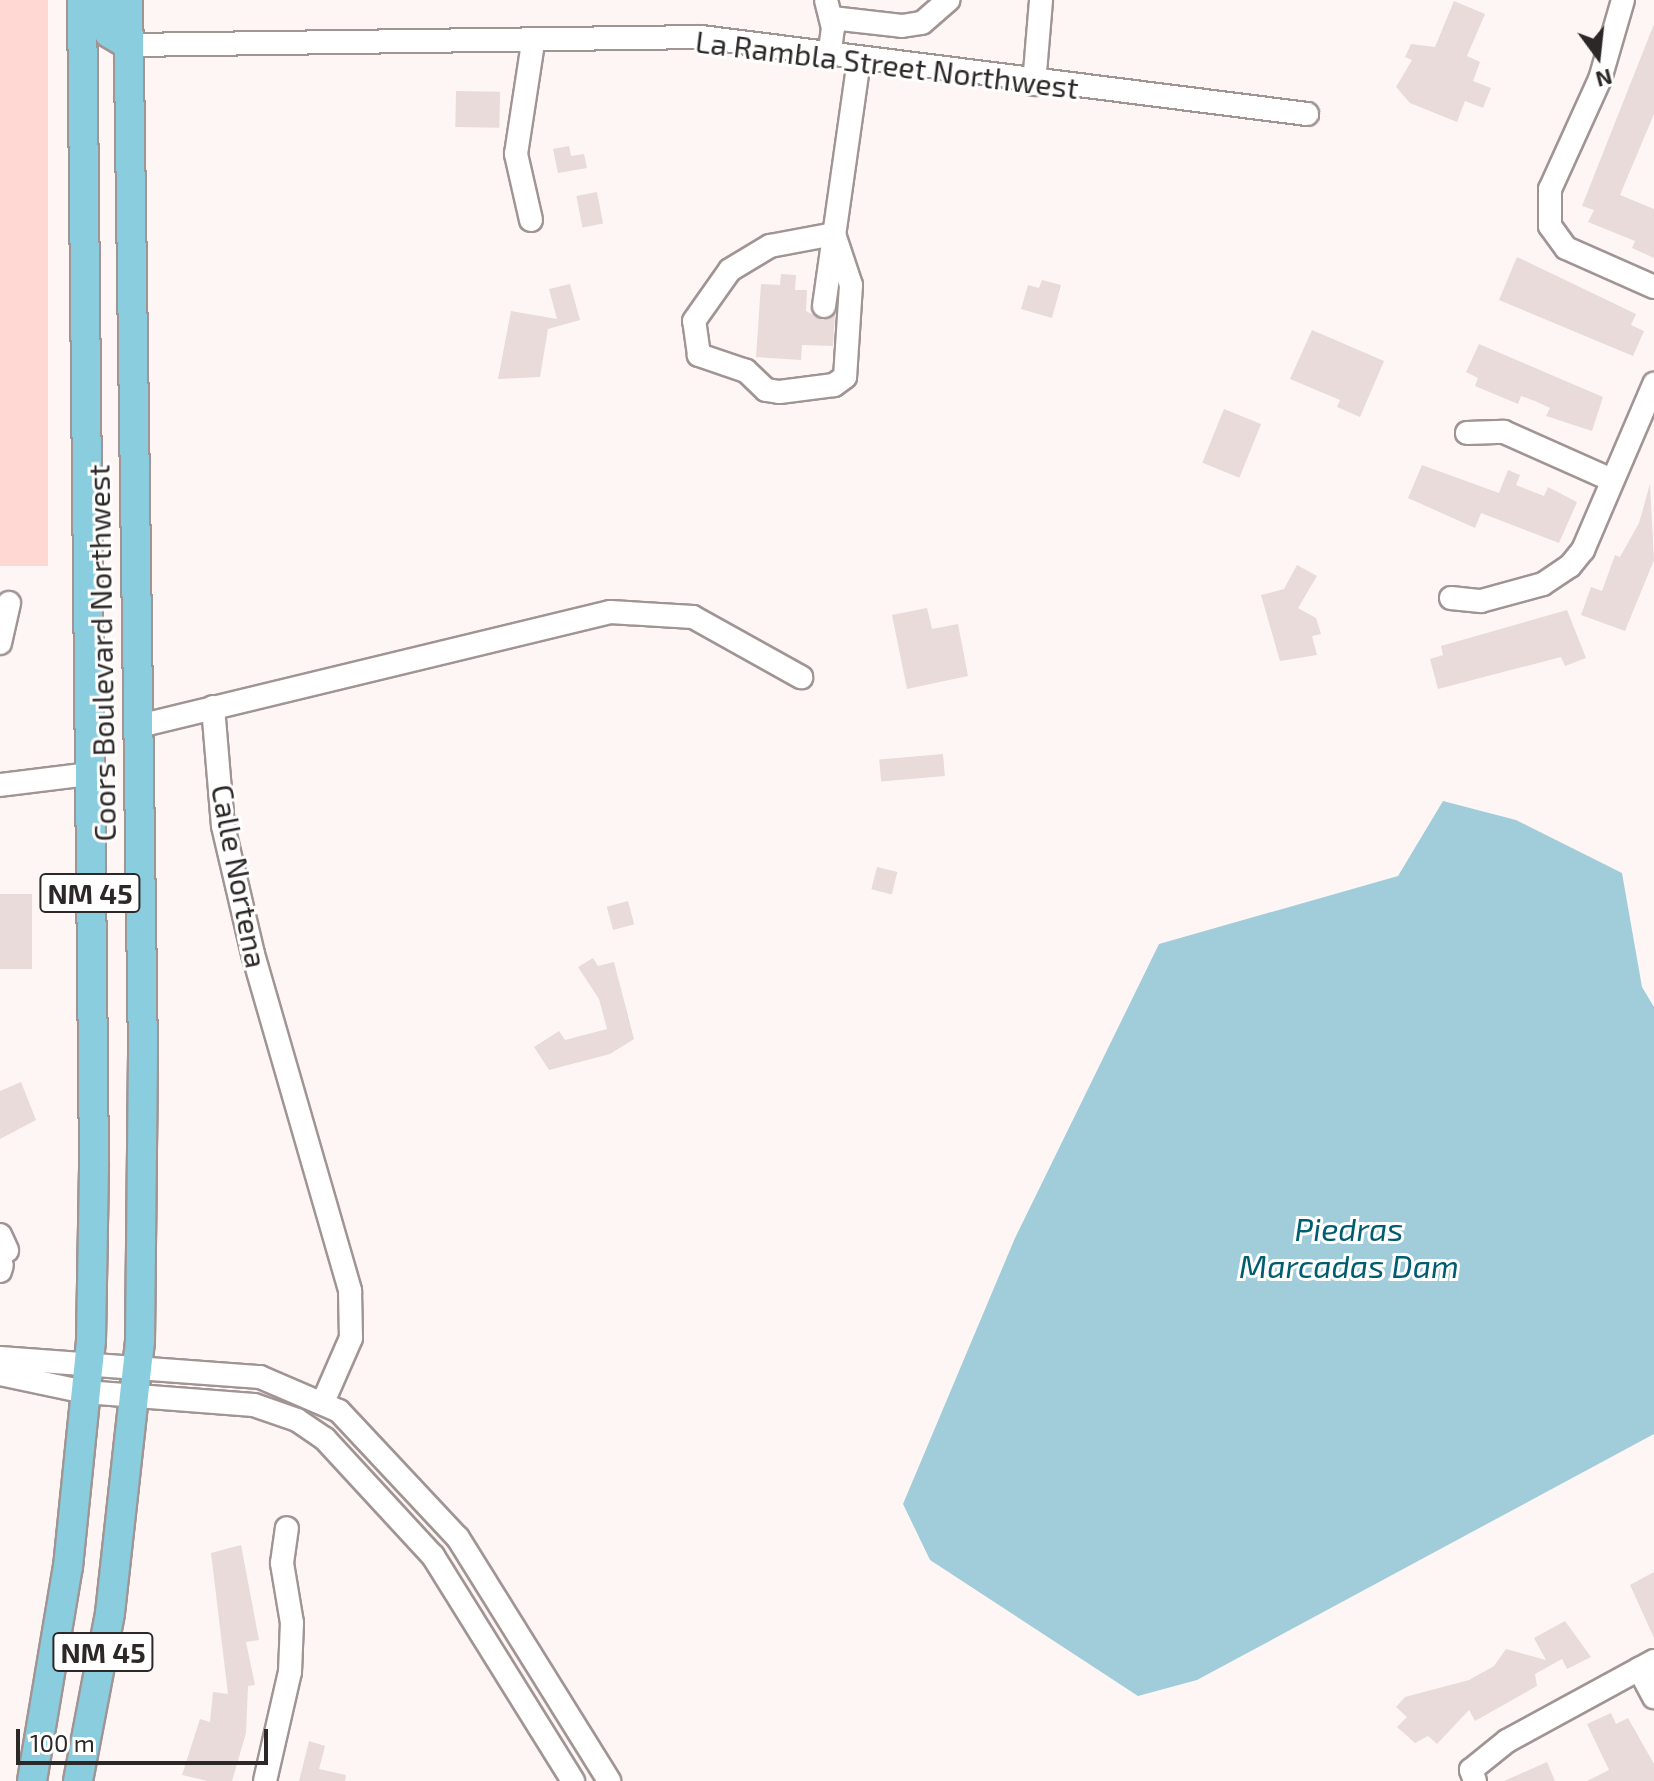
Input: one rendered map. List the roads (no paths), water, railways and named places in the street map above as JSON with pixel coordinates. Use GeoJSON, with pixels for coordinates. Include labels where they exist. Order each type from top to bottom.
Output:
{"type":"FeatureCollection","features":[{"type":"Feature","properties":{"kind":"main road","name":"Coors Boulevard Northwest"},"geometry":{"type":"LineString","coordinates":[[32,1781],[68,1567],[88,1361],[94,1164],[82,0]]}},
{"type":"Feature","properties":{"kind":"main road"},"geometry":{"type":"LineString","coordinates":[[105,0],[109,33],[129,45]]}},
{"type":"Feature","properties":{"kind":"main road","name":"Coors Boulevard Northwest"},"geometry":{"type":"LineString","coordinates":[[78,1781],[110,1613],[138,1366],[143,1055],[135,727],[128,0]]}},
{"type":"Feature","properties":{"kind":"street"},"geometry":{"type":"LineString","coordinates":[[829,55],[829,9],[902,26],[922,23],[948,0]]}},
{"type":"Feature","properties":{"kind":"street"},"geometry":{"type":"LineString","coordinates":[[1034,84],[1041,0]]}},
{"type":"Feature","properties":{"kind":"street"},"geometry":{"type":"LineString","coordinates":[[1623,0],[1600,79],[1550,189],[1550,226],[1566,248],[1654,287]]}},
{"type":"Feature","properties":{"kind":"street","name":"La Rambla Street Northwest"},"geometry":{"type":"LineString","coordinates":[[129,45],[533,43],[701,37],[1034,84],[1307,114]]}},
{"type":"Feature","properties":{"kind":"street"},"geometry":{"type":"LineString","coordinates":[[531,220],[516,154],[533,43]]}},
{"type":"Feature","properties":{"kind":"street"},"geometry":{"type":"LineString","coordinates":[[824,306],[859,59]]}},
{"type":"Feature","properties":{"kind":"street"},"geometry":{"type":"LineString","coordinates":[[834,234],[851,285],[845,377],[834,385],[779,392],[766,390],[746,371],[699,355],[694,321],[730,270],[770,246],[834,234]]}},
{"type":"Feature","properties":{"kind":"street"},"geometry":{"type":"LineString","coordinates":[[1451,598],[1481,601],[1543,584],[1570,566],[1654,384]]}},
{"type":"Feature","properties":{"kind":"street"},"geometry":{"type":"LineString","coordinates":[[1467,433],[1504,432],[1612,480]]}},
{"type":"Feature","properties":{"kind":"street"},"geometry":{"type":"LineString","coordinates":[[0,643],[9,603]]}},
{"type":"Feature","properties":{"kind":"street"},"geometry":{"type":"LineString","coordinates":[[135,727],[610,612],[693,617],[801,677]]}},
{"type":"Feature","properties":{"kind":"street","name":"Calle Nortena"},"geometry":{"type":"LineString","coordinates":[[213,707],[223,826],[354,1318],[323,1402]]}},
{"type":"Feature","properties":{"kind":"street"},"geometry":{"type":"LineString","coordinates":[[0,785],[89,774]]}},
{"type":"Feature","properties":{"kind":"street"},"geometry":{"type":"LineString","coordinates":[[0,1358],[88,1361],[260,1377],[323,1402],[369,1438],[458,1538],[579,1723],[609,1781]]}},
{"type":"Feature","properties":{"kind":"street"},"geometry":{"type":"LineString","coordinates":[[0,1374],[85,1392],[254,1405],[297,1420],[325,1439],[433,1556],[573,1781]]}},
{"type":"Feature","properties":{"kind":"street"},"geometry":{"type":"LineString","coordinates":[[265,1781],[290,1672],[292,1623],[282,1563],[287,1528]]}},
{"type":"Feature","properties":{"kind":"street"},"geometry":{"type":"LineString","coordinates":[[1475,1781],[1471,1770],[1507,1741],[1646,1665],[1654,1697]]}},
{"type":"Feature","properties":{"kind":"water","name":"Piedras Marcadas Dam"},"geometry":{"type":"Polygon","coordinates":[[[1443,801],[1516,820],[1622,873],[1642,987],[1654,1007],[1654,1434],[1197,1680],[1138,1696],[930,1560],[903,1504],[1015,1238],[1159,944],[1398,876],[1443,801]]]}}]}
